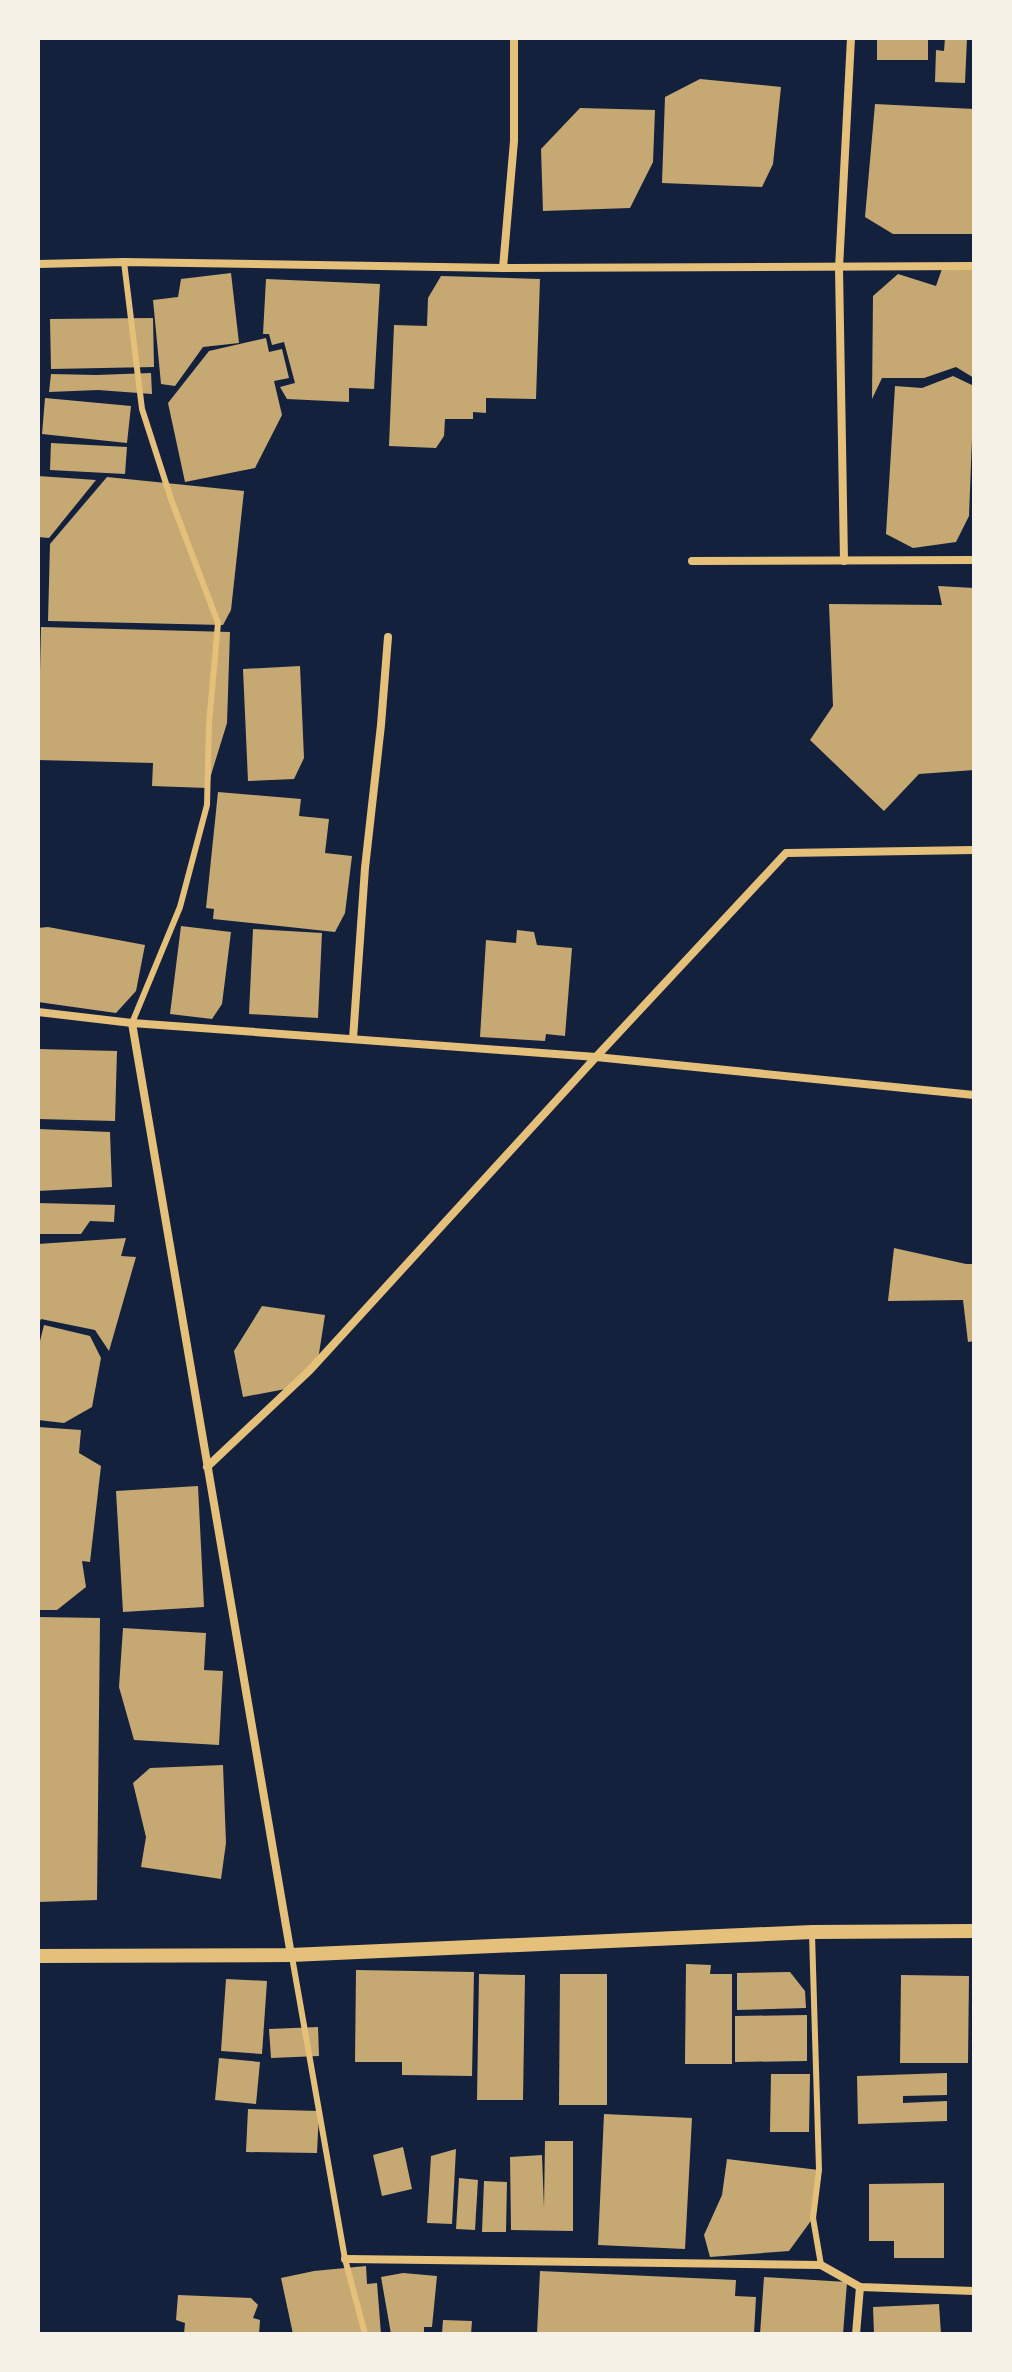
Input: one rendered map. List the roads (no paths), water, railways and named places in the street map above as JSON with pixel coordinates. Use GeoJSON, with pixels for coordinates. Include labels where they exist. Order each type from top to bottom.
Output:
{"type":"FeatureCollection","features":[{"type":"Feature","properties":{"kind":"street"},"geometry":{"type":"LineString","coordinates":[[503,268],[514,141],[514,38]]}},
{"type":"Feature","properties":{"kind":"street"},"geometry":{"type":"LineString","coordinates":[[844,561],[839,268],[851,38]]}},
{"type":"Feature","properties":{"kind":"street"},"geometry":{"type":"LineString","coordinates":[[38,264],[124,262],[503,268],[974,266]]}},
{"type":"Feature","properties":{"kind":"street"},"geometry":{"type":"LineString","coordinates":[[692,561],[974,560]]}},
{"type":"Feature","properties":{"kind":"street"},"geometry":{"type":"LineString","coordinates":[[353,1039],[365,868],[388,637]]}},
{"type":"Feature","properties":{"kind":"street"},"geometry":{"type":"LineString","coordinates":[[207,1467],[310,1370],[786,853],[974,850]]}},
{"type":"Feature","properties":{"kind":"street"},"geometry":{"type":"LineString","coordinates":[[38,1012],[132,1023],[596,1057],[974,1095]]}},
{"type":"Feature","properties":{"kind":"street"},"geometry":{"type":"LineString","coordinates":[[132,1023],[291,1955]]}},
{"type":"Feature","properties":{"kind":"street"},"geometry":{"type":"LineString","coordinates":[[38,1956],[291,1955],[812,1932],[974,1931]]}},
{"type":"Feature","properties":{"kind":"street"},"geometry":{"type":"LineString","coordinates":[[345,2259],[821,2265],[860,2287],[974,2291]]}},
{"type":"Feature","properties":{"kind":"street"},"geometry":{"type":"LineString","coordinates":[[856,2334],[860,2287]]}},
{"type":"Feature","properties":{"kind":"lane"},"geometry":{"type":"LineString","coordinates":[[124,262],[142,409],[171,499],[218,623],[209,724],[207,805],[180,907],[132,1023]]}},
{"type":"Feature","properties":{"kind":"lane"},"geometry":{"type":"LineString","coordinates":[[812,1932],[819,2170],[813,2218],[821,2265]]}},
{"type":"Feature","properties":{"kind":"lane"},"geometry":{"type":"LineString","coordinates":[[291,1955],[345,2259],[365,2334]]}}]}
